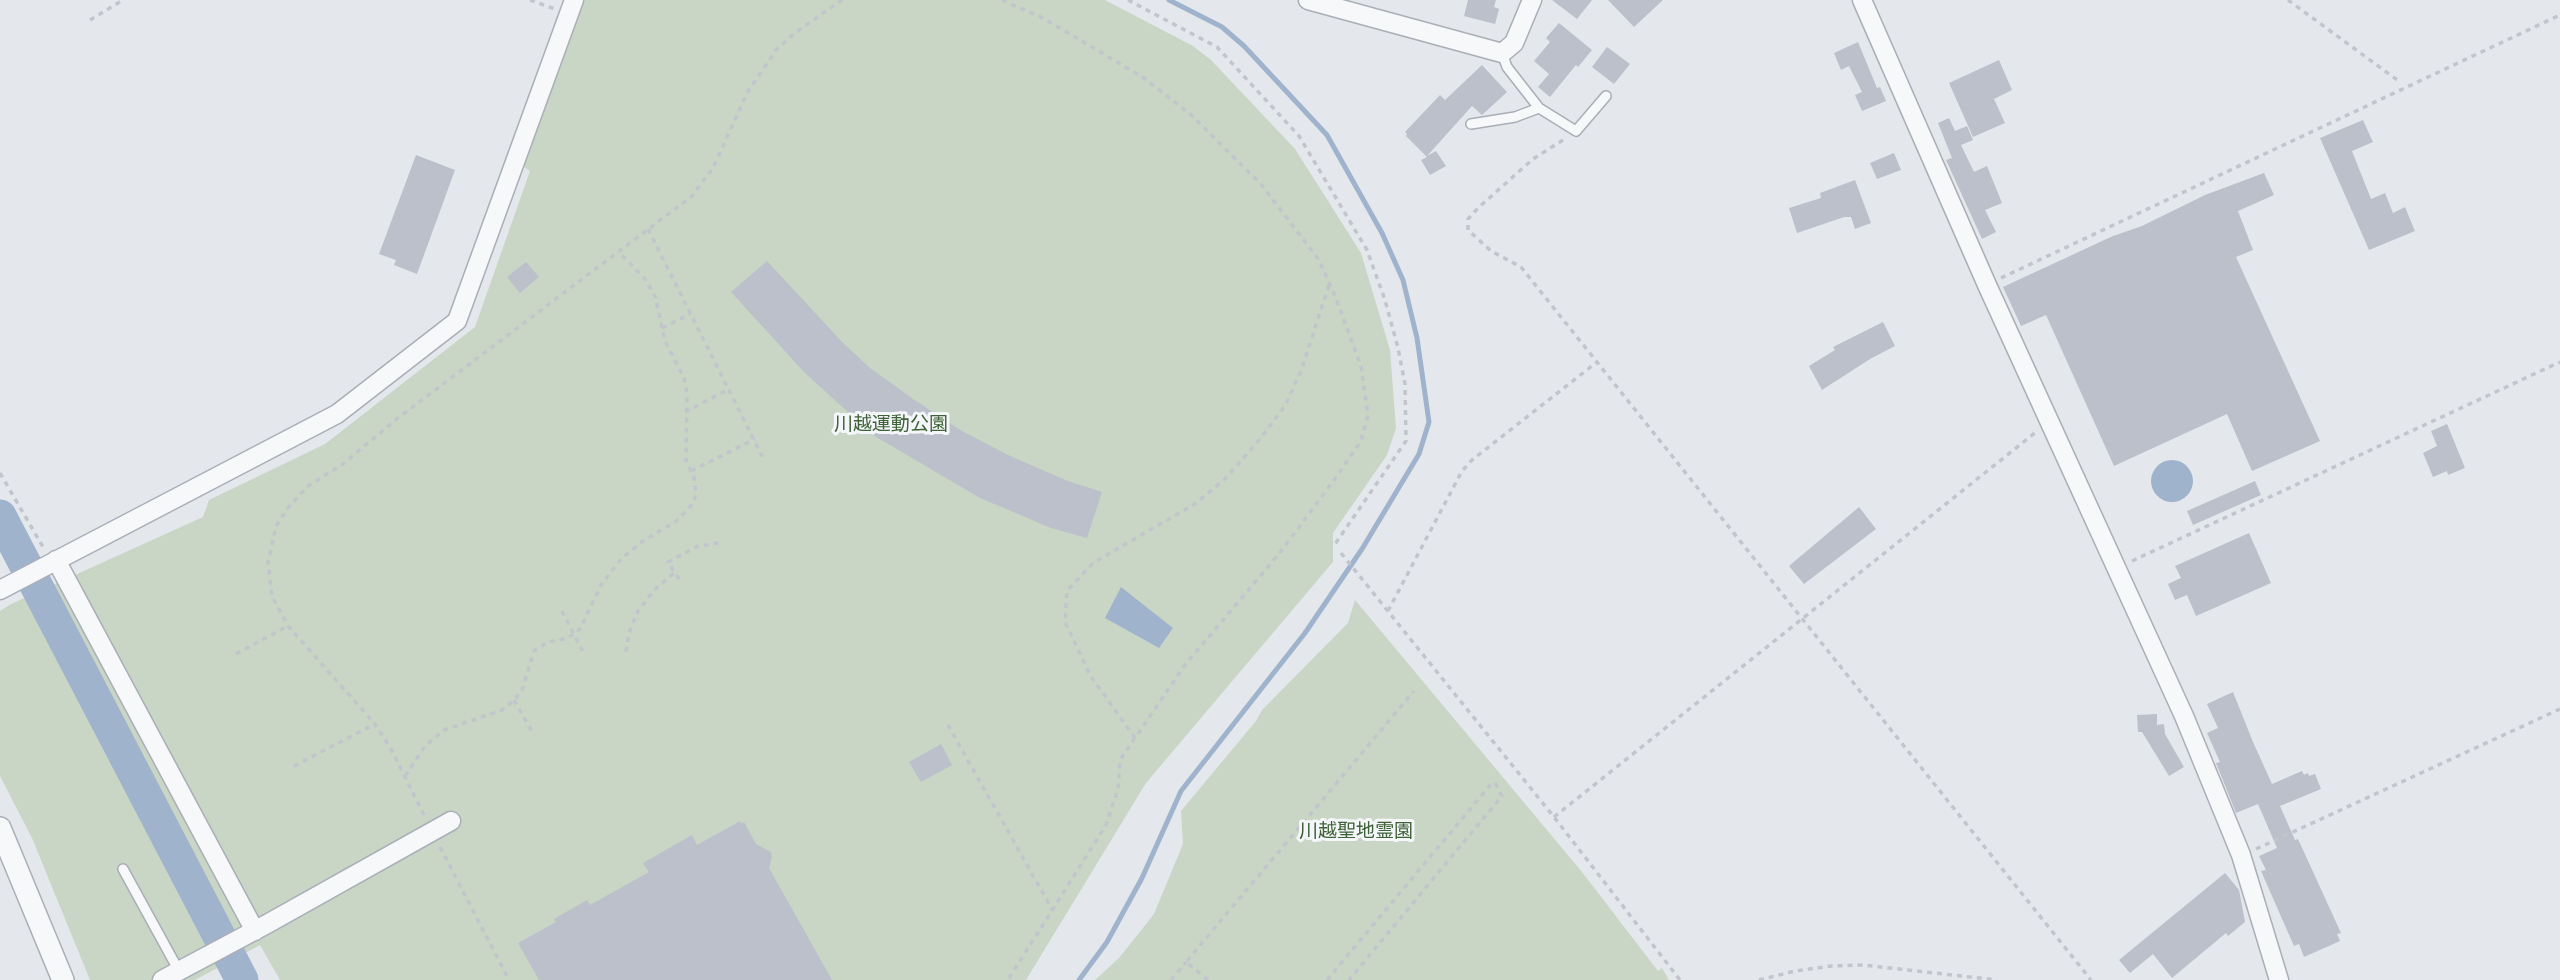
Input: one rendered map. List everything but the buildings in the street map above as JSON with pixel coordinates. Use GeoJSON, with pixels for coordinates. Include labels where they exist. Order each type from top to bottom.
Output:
{"type":"FeatureCollection","features":[{"type":"Feature","properties":{"kind":"street"},"geometry":{"type":"LineString","coordinates":[[1308,0],[1340,4],[1502,53],[1514,43],[1532,0]]}},
{"type":"Feature","properties":{"kind":"street"},"geometry":{"type":"LineString","coordinates":[[1862,0],[1987,285],[2184,716],[2241,855],[2279,980]]}},
{"type":"Feature","properties":{"kind":"street"},"geometry":{"type":"LineString","coordinates":[[4,588],[337,414],[457,321],[572,7]]}},
{"type":"Feature","properties":{"kind":"street"},"geometry":{"type":"LineString","coordinates":[[51,563],[249,934]]}},
{"type":"Feature","properties":{"kind":"street"},"geometry":{"type":"LineString","coordinates":[[162,980],[451,821]]}},
{"type":"Feature","properties":{"kind":"street"},"geometry":{"type":"LineString","coordinates":[[0,828],[6,854],[63,980]]}},
{"type":"Feature","properties":{"kind":"lane"},"geometry":{"type":"LineString","coordinates":[[1502,53],[1507,68],[1539,108],[1576,131],[1606,96]]}},
{"type":"Feature","properties":{"kind":"lane"},"geometry":{"type":"LineString","coordinates":[[1471,124],[1515,117],[1539,108]]}},
{"type":"Feature","properties":{"kind":"lane"},"geometry":{"type":"LineString","coordinates":[[123,869],[179,971]]}},
{"type":"Feature","properties":{"kind":"path"},"geometry":{"type":"LineString","coordinates":[[90,20],[123,0]]}},
{"type":"Feature","properties":{"kind":"path"},"geometry":{"type":"LineString","coordinates":[[530,0],[572,7]]}},
{"type":"Feature","properties":{"kind":"path"},"geometry":{"type":"LineString","coordinates":[[509,980],[390,747],[375,724],[288,626],[272,596],[268,563],[276,526],[288,508],[309,486],[343,464],[398,418],[691,197],[713,168],[747,93],[776,50],[796,32],[842,0]]}},
{"type":"Feature","properties":{"kind":"path"},"geometry":{"type":"LineString","coordinates":[[1002,0],[1043,18],[1143,78],[1190,114],[1261,184],[1319,260],[1361,366],[1368,415],[1361,441],[1279,554],[1185,665],[1120,761],[1118,789],[1107,825],[1008,980]]}},
{"type":"Feature","properties":{"kind":"path"},"geometry":{"type":"LineString","coordinates":[[1128,0],[1217,47],[1299,136],[1367,250],[1398,348],[1405,384],[1406,441],[1334,547]]}},
{"type":"Feature","properties":{"kind":"path"},"geometry":{"type":"LineString","coordinates":[[2288,0],[2400,82]]}},
{"type":"Feature","properties":{"kind":"path"},"geometry":{"type":"LineString","coordinates":[[1987,285],[2560,15]]}},
{"type":"Feature","properties":{"kind":"path"},"geometry":{"type":"LineString","coordinates":[[1576,131],[1533,159],[1478,208],[1468,219],[1468,230],[1491,251],[1521,267],[2091,980]]}},
{"type":"Feature","properties":{"kind":"path"},"geometry":{"type":"LineString","coordinates":[[648,229],[763,458]]}},
{"type":"Feature","properties":{"kind":"path"},"geometry":{"type":"LineString","coordinates":[[405,776],[425,746],[444,730],[502,710],[514,700],[522,690],[534,651],[540,646],[568,638],[580,629],[601,585],[621,559],[643,541],[675,522],[693,504],[696,493],[686,460],[687,394],[684,378],[665,341],[655,296],[645,279],[618,251]]}},
{"type":"Feature","properties":{"kind":"path"},"geometry":{"type":"LineString","coordinates":[[1135,738],[1090,675],[1065,622],[1068,592],[1093,563],[1195,504],[1227,477],[1259,440],[1285,406],[1301,372],[1329,283]]}},
{"type":"Feature","properties":{"kind":"path"},"geometry":{"type":"LineString","coordinates":[[662,327],[690,314]]}},
{"type":"Feature","properties":{"kind":"path"},"geometry":{"type":"LineString","coordinates":[[1388,611],[1462,471],[1472,460],[1597,362]]}},
{"type":"Feature","properties":{"kind":"path"},"geometry":{"type":"LineString","coordinates":[[2118,568],[2560,362]]}},
{"type":"Feature","properties":{"kind":"path"},"geometry":{"type":"LineString","coordinates":[[685,412],[727,390]]}},
{"type":"Feature","properties":{"kind":"path"},"geometry":{"type":"LineString","coordinates":[[1554,817],[2049,421]]}},
{"type":"Feature","properties":{"kind":"path"},"geometry":{"type":"LineString","coordinates":[[691,471],[755,439]]}},
{"type":"Feature","properties":{"kind":"path"},"geometry":{"type":"LineString","coordinates":[[0,473],[51,563]]}},
{"type":"Feature","properties":{"kind":"path"},"geometry":{"type":"LineString","coordinates":[[679,579],[668,562],[696,547],[723,542]]}},
{"type":"Feature","properties":{"kind":"path"},"geometry":{"type":"LineString","coordinates":[[1341,553],[1554,817],[1680,980]]}},
{"type":"Feature","properties":{"kind":"path"},"geometry":{"type":"LineString","coordinates":[[626,652],[629,633],[638,611],[654,590],[675,572]]}},
{"type":"Feature","properties":{"kind":"path"},"geometry":{"type":"LineString","coordinates":[[562,611],[583,652]]}},
{"type":"Feature","properties":{"kind":"path"},"geometry":{"type":"LineString","coordinates":[[236,654],[288,626]]}},
{"type":"Feature","properties":{"kind":"path"},"geometry":{"type":"LineString","coordinates":[[1171,980],[1414,691]]}},
{"type":"Feature","properties":{"kind":"path"},"geometry":{"type":"LineString","coordinates":[[514,700],[534,735]]}},
{"type":"Feature","properties":{"kind":"path"},"geometry":{"type":"LineString","coordinates":[[2241,855],[2560,709]]}},
{"type":"Feature","properties":{"kind":"path"},"geometry":{"type":"LineString","coordinates":[[294,766],[375,724]]}},
{"type":"Feature","properties":{"kind":"path"},"geometry":{"type":"LineString","coordinates":[[948,724],[1053,911]]}},
{"type":"Feature","properties":{"kind":"path"},"geometry":{"type":"LineString","coordinates":[[1327,980],[1492,783],[1495,783],[1502,796],[1349,980]]}},
{"type":"Feature","properties":{"kind":"path"},"geometry":{"type":"LineString","coordinates":[[1186,961],[1208,980]]}},
{"type":"Feature","properties":{"kind":"path"},"geometry":{"type":"LineString","coordinates":[[1759,980],[1795,971],[1863,965],[1997,980]]}},
{"type":"Feature","properties":{"kind":"green space","name":"川越運動公園"},"geometry":{"type":"Polygon","coordinates":[[[584,0],[1105,0],[1193,46],[1211,60],[1295,149],[1361,253],[1390,350],[1396,428],[1387,455],[1333,533],[1333,562],[1146,783],[1026,980],[280,980],[260,945],[195,980],[90,980],[32,838],[0,776],[0,611],[203,517],[209,500],[325,444],[475,327],[530,171],[524,167],[584,0]]]}},
{"type":"Feature","properties":{"kind":"green space","name":"川越聖地霊園"},"geometry":{"type":"Polygon","coordinates":[[[1355,600],[1582,872],[1658,971],[1662,968],[1669,980],[1095,980],[1119,958],[1154,914],[1183,844],[1181,811],[1256,721],[1262,710],[1348,623],[1355,600]]]}},
{"type":"Feature","properties":{"kind":"water"},"geometry":{"type":"Polygon","coordinates":[[[2172,460],[2187,466],[2193,481],[2187,496],[2172,502],[2157,496],[2151,481],[2157,466],[2172,460]]]}},
{"type":"Feature","properties":{"kind":"water"},"geometry":{"type":"Polygon","coordinates":[[[1121,587],[1173,628],[1159,648],[1105,618],[1121,587]]]}},
{"type":"Feature","properties":{"kind":"waterway"},"geometry":{"type":"LineString","coordinates":[[1079,980],[1107,942],[1142,878],[1181,791],[1305,633],[1362,549],[1419,454],[1429,422],[1417,338],[1403,280],[1382,233],[1327,135],[1244,46],[1222,27],[1169,0]]}},
{"type":"Feature","properties":{"kind":"waterway"},"geometry":{"type":"LineString","coordinates":[[0,516],[242,980]]}}]}
